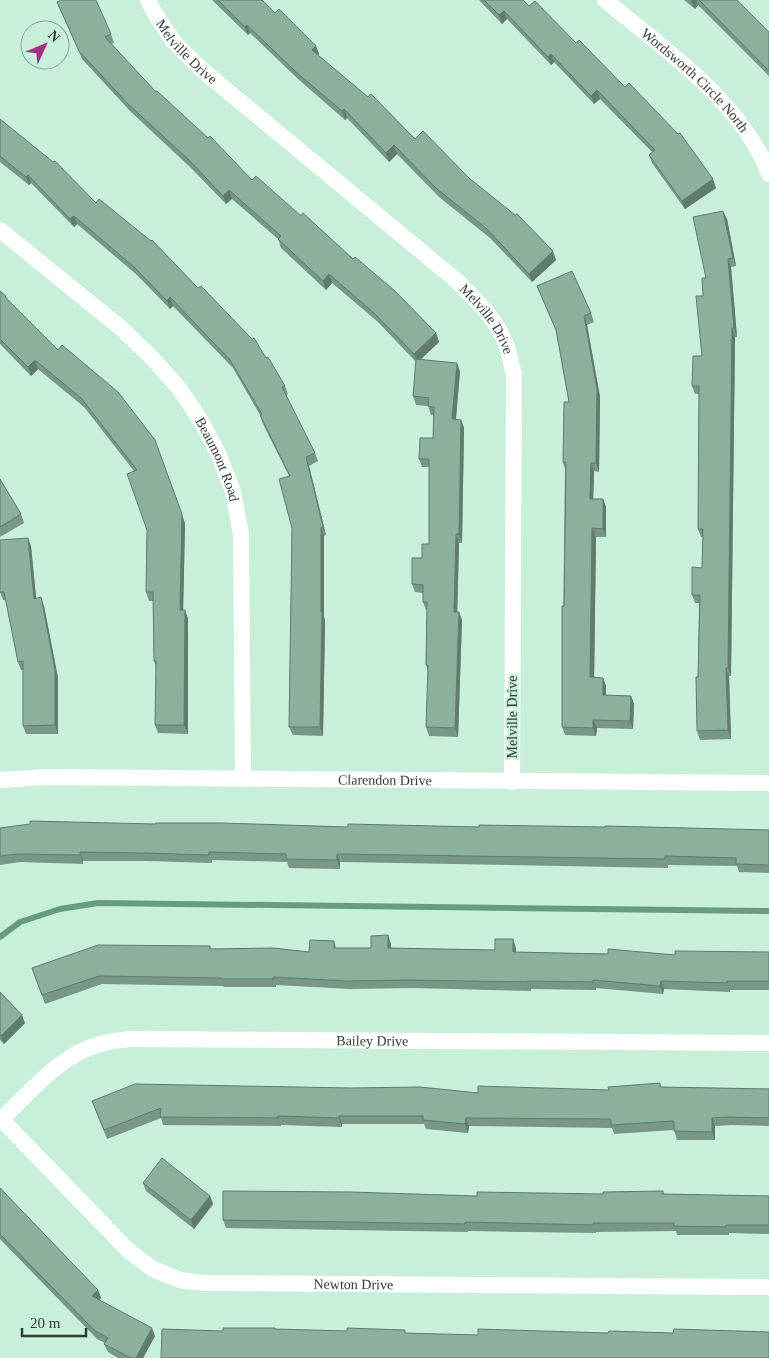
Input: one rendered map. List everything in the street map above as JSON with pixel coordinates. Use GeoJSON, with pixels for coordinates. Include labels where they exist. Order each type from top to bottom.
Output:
{"type":"FeatureCollection","features":[{"type":"Feature","properties":{"kind":"street","name":"Melville Drive"},"geometry":{"type":"LineString","coordinates":[[148,0],[173,42],[201,69],[457,281],[478,301],[493,321],[506,345],[514,374],[512,782]]}},
{"type":"Feature","properties":{"kind":"street","name":"Wordsworth Circle North"},"geometry":{"type":"LineString","coordinates":[[605,0],[701,80],[731,110],[752,140],[769,174]]}},
{"type":"Feature","properties":{"kind":"street","name":"Beaumont Road"},"geometry":{"type":"LineString","coordinates":[[0,230],[121,328],[152,358],[179,388],[201,421],[219,455],[233,492],[241,534],[243,778]]}},
{"type":"Feature","properties":{"kind":"street","name":"Clarendon Drive"},"geometry":{"type":"LineString","coordinates":[[0,780],[46,777],[769,783]]}},
{"type":"Feature","properties":{"kind":"street","name":"Bailey Drive"},"geometry":{"type":"LineString","coordinates":[[1,1119],[55,1068],[78,1053],[99,1044],[131,1038],[769,1043]]}},
{"type":"Feature","properties":{"kind":"street","name":"Newton Drive"},"geometry":{"type":"LineString","coordinates":[[1,1119],[129,1251],[153,1269],[180,1280],[214,1283],[769,1287]]}},
{"type":"Feature","properties":{"kind":"building"},"geometry":{"type":"Polygon","coordinates":[[[61,0],[96,0],[111,34],[105,37],[156,92],[208,138],[210,136],[252,180],[256,176],[301,216],[303,213],[353,259],[355,257],[395,291],[436,333],[414,354],[375,314],[329,274],[323,281],[278,239],[281,236],[229,190],[223,196],[189,160],[128,104],[79,51],[70,31],[70,20],[65,20],[57,2],[61,0]]]}},
{"type":"Feature","properties":{"kind":"building"},"geometry":{"type":"Polygon","coordinates":[[[218,0],[262,0],[275,13],[279,9],[316,46],[312,50],[368,97],[371,94],[415,139],[423,131],[469,178],[515,215],[517,214],[553,251],[529,274],[487,229],[436,188],[394,145],[386,153],[344,109],[342,111],[295,71],[247,25],[245,27],[218,0]]]}},
{"type":"Feature","properties":{"kind":"building"},"geometry":{"type":"Polygon","coordinates":[[[484,0],[523,0],[529,6],[535,1],[576,43],[579,40],[625,87],[629,83],[678,134],[680,133],[713,179],[682,201],[649,155],[655,150],[597,90],[591,96],[551,54],[548,57],[504,11],[499,15],[484,0]]]}},
{"type":"Feature","properties":{"kind":"building"},"geometry":{"type":"Polygon","coordinates":[[[699,0],[737,0],[769,32],[769,71],[699,0]]]}},
{"type":"Feature","properties":{"kind":"building"},"geometry":{"type":"Polygon","coordinates":[[[0,119],[53,162],[55,161],[96,203],[99,199],[152,240],[198,288],[201,286],[252,339],[254,338],[285,386],[282,387],[315,453],[306,457],[323,527],[321,527],[320,727],[289,727],[292,528],[279,479],[290,476],[260,415],[262,414],[230,360],[170,297],[167,301],[134,267],[74,216],[70,219],[28,175],[26,177],[0,156],[0,119]]]}},
{"type":"Feature","properties":{"kind":"building"},"geometry":{"type":"Polygon","coordinates":[[[723,211],[733,258],[728,259],[734,328],[732,328],[728,668],[726,668],[728,730],[697,731],[696,677],[698,677],[700,595],[692,595],[692,567],[702,568],[703,529],[698,529],[699,386],[692,386],[693,356],[702,356],[696,296],[703,296],[702,278],[706,278],[693,217],[723,211]]]}},
{"type":"Feature","properties":{"kind":"building"},"geometry":{"type":"Polygon","coordinates":[[[572,271],[591,313],[584,316],[597,389],[596,463],[591,463],[590,499],[603,499],[603,529],[592,528],[590,677],[603,678],[603,695],[631,696],[630,721],[593,720],[593,728],[562,727],[562,606],[564,606],[566,462],[563,462],[564,402],[569,402],[556,330],[537,286],[572,271]]]}},
{"type":"Feature","properties":{"kind":"building"},"geometry":{"type":"Polygon","coordinates":[[[0,291],[58,350],[62,345],[118,392],[155,440],[182,514],[180,610],[185,610],[184,725],[155,725],[156,661],[154,661],[153,592],[146,592],[147,530],[127,474],[137,470],[81,398],[35,360],[28,367],[0,339],[0,291]]]}},
{"type":"Feature","properties":{"kind":"building"},"geometry":{"type":"Polygon","coordinates":[[[416,359],[457,363],[452,419],[461,420],[459,534],[456,534],[454,612],[459,612],[455,728],[426,727],[428,665],[426,665],[427,602],[423,602],[423,585],[412,584],[412,558],[422,558],[422,544],[429,544],[429,459],[419,459],[420,438],[433,438],[434,407],[428,406],[429,398],[413,396],[416,359]]]}},
{"type":"Feature","properties":{"kind":"building"},"geometry":{"type":"Polygon","coordinates":[[[0,479],[21,514],[0,527],[0,479]]]}},
{"type":"Feature","properties":{"kind":"building"},"geometry":{"type":"Polygon","coordinates":[[[28,538],[34,599],[41,597],[55,670],[55,725],[23,726],[23,661],[18,662],[4,592],[0,592],[0,540],[28,538]]]}},
{"type":"Feature","properties":{"kind":"building"},"geometry":{"type":"Polygon","coordinates":[[[30,821],[155,824],[221,823],[348,827],[348,824],[479,827],[479,825],[605,826],[769,830],[769,865],[736,864],[736,858],[665,856],[665,859],[337,854],[337,860],[286,859],[286,854],[209,852],[209,855],[80,852],[80,855],[17,854],[0,856],[0,828],[30,824],[30,821]]]}},
{"type":"Feature","properties":{"kind":"building"},"geometry":{"type":"Polygon","coordinates":[[[388,935],[388,948],[495,950],[495,939],[513,939],[513,952],[608,954],[608,949],[675,955],[675,951],[769,952],[769,981],[727,981],[727,983],[661,981],[660,986],[593,980],[593,982],[347,981],[273,977],[273,979],[221,979],[99,976],[42,995],[32,968],[98,945],[210,946],[210,949],[273,948],[309,952],[310,940],[334,941],[334,948],[371,948],[371,936],[388,935]]]}},
{"type":"Feature","properties":{"kind":"building"},"geometry":{"type":"Polygon","coordinates":[[[0,992],[22,1015],[1,1036],[0,1035],[0,992]]]}},
{"type":"Feature","properties":{"kind":"building"},"geometry":{"type":"Polygon","coordinates":[[[660,1083],[660,1087],[769,1089],[769,1118],[712,1118],[712,1132],[674,1131],[674,1121],[611,1125],[611,1119],[466,1118],[465,1124],[423,1120],[423,1116],[339,1116],[339,1118],[278,1116],[278,1118],[160,1117],[161,1108],[104,1130],[92,1101],[135,1084],[350,1088],[420,1087],[478,1093],[478,1086],[609,1090],[608,1087],[660,1083]]]}},
{"type":"Feature","properties":{"kind":"building"},"geometry":{"type":"Polygon","coordinates":[[[162,1158],[210,1196],[191,1220],[143,1183],[162,1158]]]}},
{"type":"Feature","properties":{"kind":"building"},"geometry":{"type":"Polygon","coordinates":[[[0,1188],[98,1290],[92,1296],[152,1328],[136,1358],[131,1358],[104,1344],[108,1338],[94,1330],[0,1234],[0,1188]]]}},
{"type":"Feature","properties":{"kind":"building"},"geometry":{"type":"Polygon","coordinates":[[[223,1191],[351,1192],[477,1196],[477,1192],[603,1194],[603,1192],[663,1191],[663,1194],[769,1196],[769,1225],[726,1225],[726,1227],[674,1226],[674,1223],[593,1223],[593,1225],[223,1220],[223,1191]]]}},
{"type":"Feature","properties":{"kind":"building"},"geometry":{"type":"Polygon","coordinates":[[[223,1328],[347,1331],[347,1328],[405,1330],[405,1333],[478,1335],[478,1329],[608,1333],[609,1331],[673,1333],[674,1329],[769,1332],[769,1358],[161,1358],[162,1329],[223,1331],[223,1328]]]}},
{"type":"Feature","properties":{"kind":"waterway"},"geometry":{"type":"LineString","coordinates":[[0,937],[20,922],[60,909],[98,903],[769,911]]}}]}
